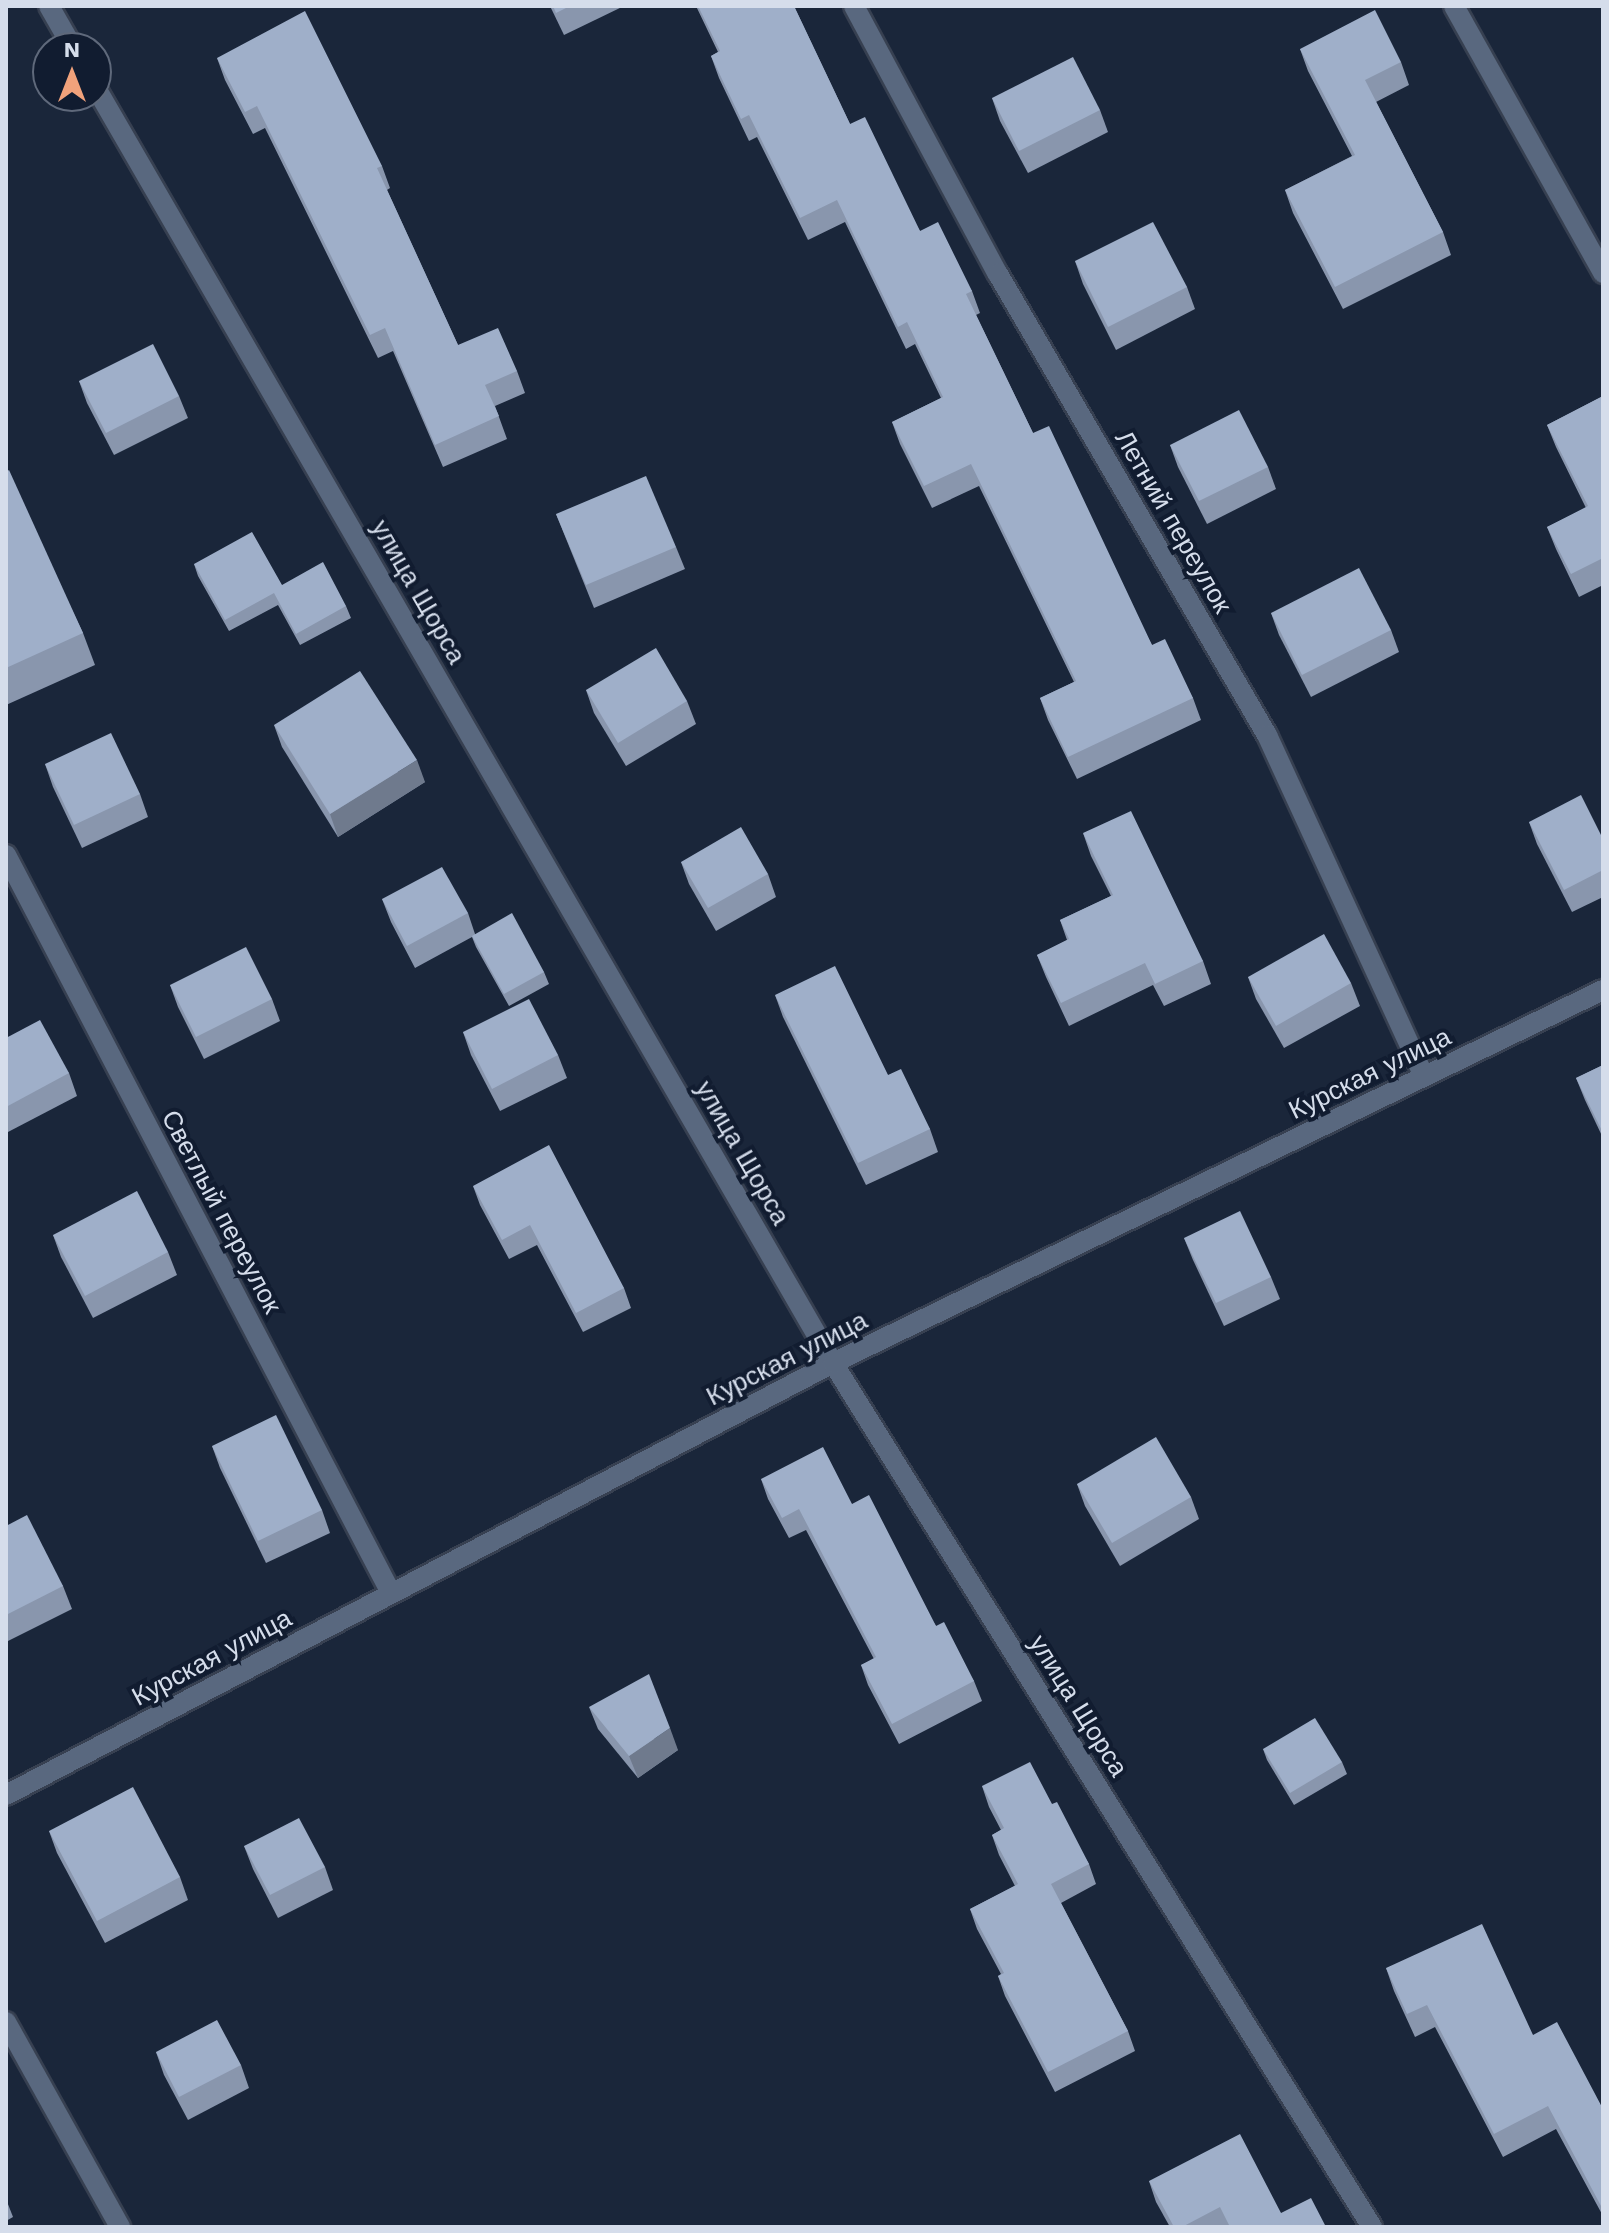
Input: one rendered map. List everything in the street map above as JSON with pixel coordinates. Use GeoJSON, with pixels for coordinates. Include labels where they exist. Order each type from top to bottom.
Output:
{"type":"FeatureCollection","features":[{"type":"Feature","properties":{"kind":"street"},"geometry":{"type":"LineString","coordinates":[[49,6],[64,32]]}},
{"type":"Feature","properties":{"kind":"street","name":"Летний переулок"},"geometry":{"type":"LineString","coordinates":[[854,6],[998,274],[1267,735],[1424,1077]]}},
{"type":"Feature","properties":{"kind":"street"},"geometry":{"type":"LineString","coordinates":[[1454,6],[1603,273]]}},
{"type":"Feature","properties":{"kind":"street","name":"улица Щорса"},"geometry":{"type":"LineString","coordinates":[[110,112],[833,1363],[1372,2227]]}},
{"type":"Feature","properties":{"kind":"street","name":"Светлый переулок"},"geometry":{"type":"LineString","coordinates":[[6,855],[391,1593]]}},
{"type":"Feature","properties":{"kind":"street","name":"Курская улица"},"geometry":{"type":"LineString","coordinates":[[6,1795],[833,1363],[1603,990]]}},
{"type":"Feature","properties":{"kind":"street"},"geometry":{"type":"LineString","coordinates":[[6,2022],[120,2227]]}},
{"type":"Feature","properties":{"kind":"building"},"geometry":{"type":"Polygon","coordinates":[[[553,6],[570,6],[556,13],[553,6]]]}},
{"type":"Feature","properties":{"kind":"building"},"geometry":{"type":"Polygon","coordinates":[[[698,6],[794,6],[850,124],[865,117],[920,231],[938,222],[972,291],[966,294],[1033,433],[1049,426],[1152,645],[1165,639],[1193,698],[1068,757],[1040,698],[1076,681],[971,464],[924,486],[892,422],[943,397],[907,322],[898,327],[837,200],[800,218],[749,115],[741,119],[711,56],[720,51],[698,6]]]}},
{"type":"Feature","properties":{"kind":"building"},"geometry":{"type":"Polygon","coordinates":[[[1375,10],[1401,62],[1365,80],[1443,232],[1335,287],[1285,190],[1355,155],[1300,49],[1375,10]]]}},
{"type":"Feature","properties":{"kind":"building"},"geometry":{"type":"Polygon","coordinates":[[[305,11],[382,166],[377,168],[458,345],[498,328],[517,371],[485,385],[499,416],[435,445],[385,328],[370,335],[257,106],[245,112],[217,58],[305,11]]]}},
{"type":"Feature","properties":{"kind":"building"},"geometry":{"type":"Polygon","coordinates":[[[1073,57],[1100,110],[1019,151],[992,98],[1073,57]]]}},
{"type":"Feature","properties":{"kind":"building"},"geometry":{"type":"Polygon","coordinates":[[[1153,222],[1187,287],[1108,327],[1075,261],[1153,222]]]}},
{"type":"Feature","properties":{"kind":"building"},"geometry":{"type":"Polygon","coordinates":[[[153,344],[179,396],[106,433],[79,381],[153,344]]]}},
{"type":"Feature","properties":{"kind":"building"},"geometry":{"type":"Polygon","coordinates":[[[1603,396],[1603,558],[1571,574],[1547,527],[1588,506],[1547,425],[1603,396]]]}},
{"type":"Feature","properties":{"kind":"building"},"geometry":{"type":"Polygon","coordinates":[[[1239,410],[1268,467],[1199,501],[1170,445],[1239,410]]]}},
{"type":"Feature","properties":{"kind":"building"},"geometry":{"type":"Polygon","coordinates":[[[9,470],[83,633],[6,668],[6,472],[9,470]]]}},
{"type":"Feature","properties":{"kind":"building"},"geometry":{"type":"Polygon","coordinates":[[[646,476],[676,547],[586,585],[556,514],[646,476]]]}},
{"type":"Feature","properties":{"kind":"building"},"geometry":{"type":"Polygon","coordinates":[[[252,532],[282,585],[323,562],[346,606],[296,634],[274,593],[225,620],[194,564],[252,532]]]}},
{"type":"Feature","properties":{"kind":"building"},"geometry":{"type":"Polygon","coordinates":[[[1359,568],[1391,630],[1302,675],[1271,613],[1359,568]]]}},
{"type":"Feature","properties":{"kind":"building"},"geometry":{"type":"Polygon","coordinates":[[[656,648],[687,701],[618,743],[586,690],[656,648]]]}},
{"type":"Feature","properties":{"kind":"building"},"geometry":{"type":"Polygon","coordinates":[[[360,671],[417,760],[330,814],[274,725],[360,671]]]}},
{"type":"Feature","properties":{"kind":"building"},"geometry":{"type":"Polygon","coordinates":[[[111,733],[140,794],[74,825],[45,764],[111,733]]]}},
{"type":"Feature","properties":{"kind":"building"},"geometry":{"type":"Polygon","coordinates":[[[1581,795],[1603,839],[1603,870],[1564,890],[1529,822],[1581,795]]]}},
{"type":"Feature","properties":{"kind":"building"},"geometry":{"type":"Polygon","coordinates":[[[1131,811],[1203,961],[1155,984],[1145,963],[1061,1003],[1037,955],[1069,939],[1060,920],[1113,895],[1083,833],[1131,811]]]}},
{"type":"Feature","properties":{"kind":"building"},"geometry":{"type":"Polygon","coordinates":[[[741,827],[768,874],[708,908],[681,862],[741,827]]]}},
{"type":"Feature","properties":{"kind":"building"},"geometry":{"type":"Polygon","coordinates":[[[442,867],[468,913],[407,946],[382,899],[442,867]]]}},
{"type":"Feature","properties":{"kind":"building"},"geometry":{"type":"Polygon","coordinates":[[[512,913],[544,972],[504,994],[472,936],[512,913]]]}},
{"type":"Feature","properties":{"kind":"building"},"geometry":{"type":"Polygon","coordinates":[[[1324,934],[1351,983],[1276,1026],[1248,977],[1324,934]]]}},
{"type":"Feature","properties":{"kind":"building"},"geometry":{"type":"Polygon","coordinates":[[[246,947],[272,999],[196,1037],[170,985],[246,947]]]}},
{"type":"Feature","properties":{"kind":"building"},"geometry":{"type":"Polygon","coordinates":[[[835,966],[888,1075],[901,1069],[930,1129],[858,1163],[775,995],[835,966]]]}},
{"type":"Feature","properties":{"kind":"building"},"geometry":{"type":"Polygon","coordinates":[[[529,999],[558,1055],[492,1089],[463,1032],[529,999]]]}},
{"type":"Feature","properties":{"kind":"building"},"geometry":{"type":"Polygon","coordinates":[[[40,1020],[69,1073],[6,1107],[6,1038],[40,1020]]]}},
{"type":"Feature","properties":{"kind":"building"},"geometry":{"type":"Polygon","coordinates":[[[1603,1065],[1603,1133],[1576,1078],[1603,1065]]]}},
{"type":"Feature","properties":{"kind":"building"},"geometry":{"type":"Polygon","coordinates":[[[549,1145],[624,1288],[576,1313],[530,1225],[502,1240],[473,1186],[549,1145]]]}},
{"type":"Feature","properties":{"kind":"building"},"geometry":{"type":"Polygon","coordinates":[[[137,1191],[168,1252],[85,1296],[53,1235],[137,1191]]]}},
{"type":"Feature","properties":{"kind":"building"},"geometry":{"type":"Polygon","coordinates":[[[1240,1211],[1271,1277],[1216,1303],[1184,1238],[1240,1211]]]}},
{"type":"Feature","properties":{"kind":"building"},"geometry":{"type":"Polygon","coordinates":[[[276,1415],[322,1510],[258,1541],[212,1446],[276,1415]]]}},
{"type":"Feature","properties":{"kind":"building"},"geometry":{"type":"Polygon","coordinates":[[[1156,1437],[1191,1497],[1112,1543],[1077,1484],[1156,1437]]]}},
{"type":"Feature","properties":{"kind":"building"},"geometry":{"type":"Polygon","coordinates":[[[823,1447],[852,1504],[869,1495],[936,1626],[944,1622],[974,1681],[892,1724],[861,1665],[876,1657],[799,1509],[782,1518],[761,1479],[823,1447]]]}},
{"type":"Feature","properties":{"kind":"building"},"geometry":{"type":"Polygon","coordinates":[[[27,1515],[63,1586],[6,1615],[6,1526],[27,1515]]]}},
{"type":"Feature","properties":{"kind":"building"},"geometry":{"type":"Polygon","coordinates":[[[649,1674],[670,1728],[629,1756],[589,1707],[649,1674]]]}},
{"type":"Feature","properties":{"kind":"building"},"geometry":{"type":"Polygon","coordinates":[[[1315,1718],[1342,1762],[1290,1793],[1263,1749],[1315,1718]]]}},
{"type":"Feature","properties":{"kind":"building"},"geometry":{"type":"Polygon","coordinates":[[[1030,1762],[1052,1804],[1057,1802],[1089,1864],[1051,1884],[1128,2031],[1048,2072],[998,1976],[1004,1973],[970,1909],[1018,1884],[992,1835],[1004,1828],[982,1786],[1030,1762]]]}},
{"type":"Feature","properties":{"kind":"building"},"geometry":{"type":"Polygon","coordinates":[[[133,1787],[180,1877],[97,1921],[49,1831],[133,1787]]]}},
{"type":"Feature","properties":{"kind":"building"},"geometry":{"type":"Polygon","coordinates":[[[299,1818],[325,1867],[270,1895],[244,1846],[299,1818]]]}},
{"type":"Feature","properties":{"kind":"building"},"geometry":{"type":"Polygon","coordinates":[[[1482,1924],[1533,2035],[1557,2022],[1603,2109],[1601,2206],[1548,2106],[1494,2134],[1427,2005],[1407,2014],[1386,1968],[1482,1924]]]}},
{"type":"Feature","properties":{"kind":"building"},"geometry":{"type":"Polygon","coordinates":[[[217,2020],[241,2065],[179,2097],[156,2052],[217,2020]]]}},
{"type":"Feature","properties":{"kind":"building"},"geometry":{"type":"Polygon","coordinates":[[[1240,2134],[1281,2213],[1311,2198],[1326,2227],[1230,2227],[1220,2207],[1182,2227],[1174,2227],[1149,2181],[1240,2134]]]}}]}
